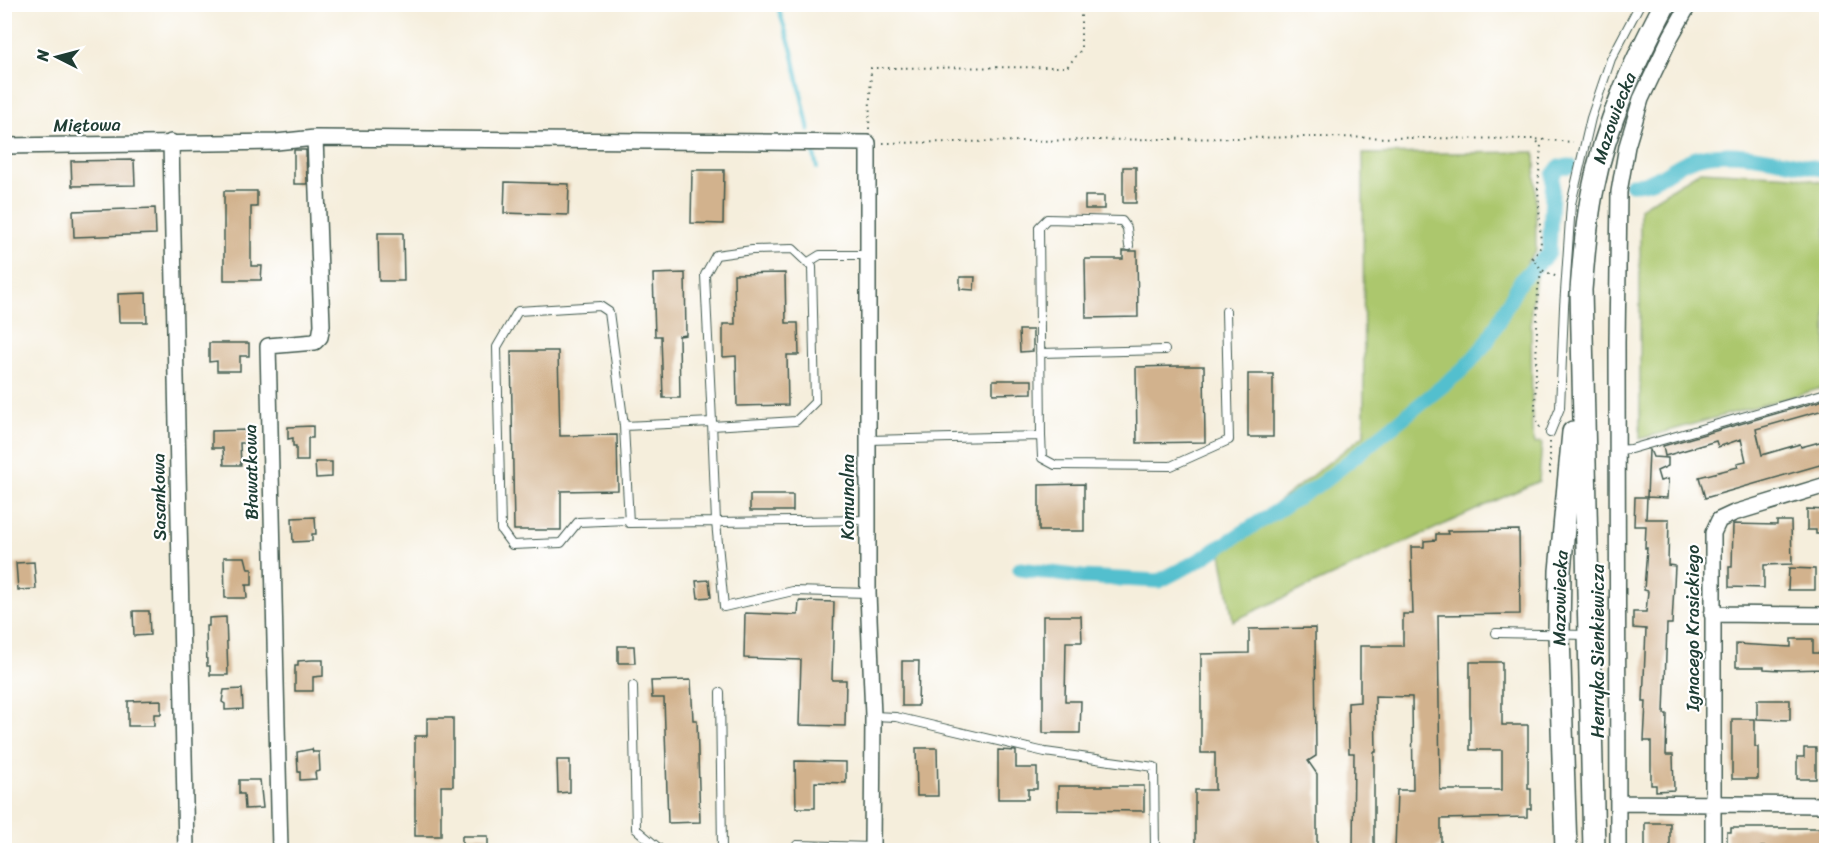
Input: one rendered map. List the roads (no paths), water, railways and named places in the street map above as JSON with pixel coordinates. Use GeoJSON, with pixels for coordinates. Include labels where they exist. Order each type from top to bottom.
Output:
{"type":"FeatureCollection","features":[{"type":"Feature","properties":{"kind":"main road","name":"Mazowiecka"},"geometry":{"type":"LineString","coordinates":[[1594,850],[1581,290],[1586,233],[1600,158],[1628,77],[1665,4]]}},
{"type":"Feature","properties":{"kind":"main road","name":"Mazowiecka"},"geometry":{"type":"LineString","coordinates":[[1566,850],[1559,634],[1560,571],[1581,345]]}},
{"type":"Feature","properties":{"kind":"street","name":"Henryka Sienkiewicza"},"geometry":{"type":"LineString","coordinates":[[1618,850],[1618,226],[1622,167],[1641,99],[1689,4]]}},
{"type":"Feature","properties":{"kind":"street","name":"Miętowa"},"geometry":{"type":"LineString","coordinates":[[4,146],[276,141],[315,138],[868,143]]}},
{"type":"Feature","properties":{"kind":"street","name":"Bławatkowa"},"geometry":{"type":"LineString","coordinates":[[280,850],[268,346],[315,342],[320,337],[322,325],[315,138]]}},
{"type":"Feature","properties":{"kind":"street","name":"Sasankowa"},"geometry":{"type":"LineString","coordinates":[[171,142],[186,850]]}},
{"type":"Feature","properties":{"kind":"street","name":"Komunalna"},"geometry":{"type":"LineString","coordinates":[[868,143],[868,593],[873,716],[872,849]]}},
{"type":"Feature","properties":{"kind":"street","name":"Ignacego Krasickiego"},"geometry":{"type":"LineString","coordinates":[[1713,850],[1713,533],[1719,520],[1734,513],[1827,485]]}},
{"type":"Feature","properties":{"kind":"street"},"geometry":{"type":"LineString","coordinates":[[1712,614],[1827,615]]}},
{"type":"Feature","properties":{"kind":"street"},"geometry":{"type":"LineString","coordinates":[[1618,803],[1827,805]]}},
{"type":"Feature","properties":{"kind":"lane"},"geometry":{"type":"LineString","coordinates":[[1550,433],[1560,408],[1571,204],[1591,118],[1611,59],[1640,4]]}},
{"type":"Feature","properties":{"kind":"lane"},"geometry":{"type":"LineString","coordinates":[[1129,246],[1128,228],[1122,221],[1047,219],[1039,227],[1042,458],[1055,465],[1171,466],[1229,440],[1226,311]]}},
{"type":"Feature","properties":{"kind":"lane"},"geometry":{"type":"LineString","coordinates":[[624,426],[712,424],[796,421],[816,402],[812,267],[793,249],[752,250],[716,255],[705,275],[712,424],[716,522],[724,607],[793,591],[868,593]]}},
{"type":"Feature","properties":{"kind":"lane"},"geometry":{"type":"LineString","coordinates":[[807,263],[820,255],[868,255]]}},
{"type":"Feature","properties":{"kind":"lane"},"geometry":{"type":"LineString","coordinates":[[628,520],[578,522],[561,543],[512,545],[501,530],[497,347],[518,311],[600,306],[609,312],[624,426],[628,520],[628,523],[868,520]]}},
{"type":"Feature","properties":{"kind":"lane"},"geometry":{"type":"LineString","coordinates":[[1040,353],[1165,350]]}},
{"type":"Feature","properties":{"kind":"lane"},"geometry":{"type":"LineString","coordinates":[[1617,450],[1631,449],[1827,393]]}},
{"type":"Feature","properties":{"kind":"lane"},"geometry":{"type":"LineString","coordinates":[[868,440],[1041,436]]}},
{"type":"Feature","properties":{"kind":"lane"},"geometry":{"type":"LineString","coordinates":[[1496,633],[1589,635]]}},
{"type":"Feature","properties":{"kind":"lane"},"geometry":{"type":"LineString","coordinates":[[633,686],[636,829],[661,850]]}},
{"type":"Feature","properties":{"kind":"lane"},"geometry":{"type":"LineString","coordinates":[[720,692],[722,850]]}},
{"type":"Feature","properties":{"kind":"lane"},"geometry":{"type":"LineString","coordinates":[[873,716],[896,717],[1045,752],[1154,766],[1155,850]]}},
{"type":"Feature","properties":{"kind":"lane"},"geometry":{"type":"LineString","coordinates":[[797,850],[797,845],[872,849]]}},
{"type":"Feature","properties":{"kind":"waterway"},"geometry":{"type":"LineString","coordinates":[[777,4],[792,51],[809,131]]}},
{"type":"Feature","properties":{"kind":"waterway"},"geometry":{"type":"LineString","coordinates":[[814,154],[817,168]]}},
{"type":"Feature","properties":{"kind":"waterway"},"geometry":{"type":"LineString","coordinates":[[1631,184],[1648,182],[1690,160],[1722,154],[1758,156],[1826,170]]}},
{"type":"Feature","properties":{"kind":"waterway"},"geometry":{"type":"LineString","coordinates":[[1020,569],[1082,577],[1159,581],[1196,562],[1323,482],[1465,368],[1487,342],[1521,280],[1549,253],[1553,175],[1559,167],[1570,166]]}}]}
